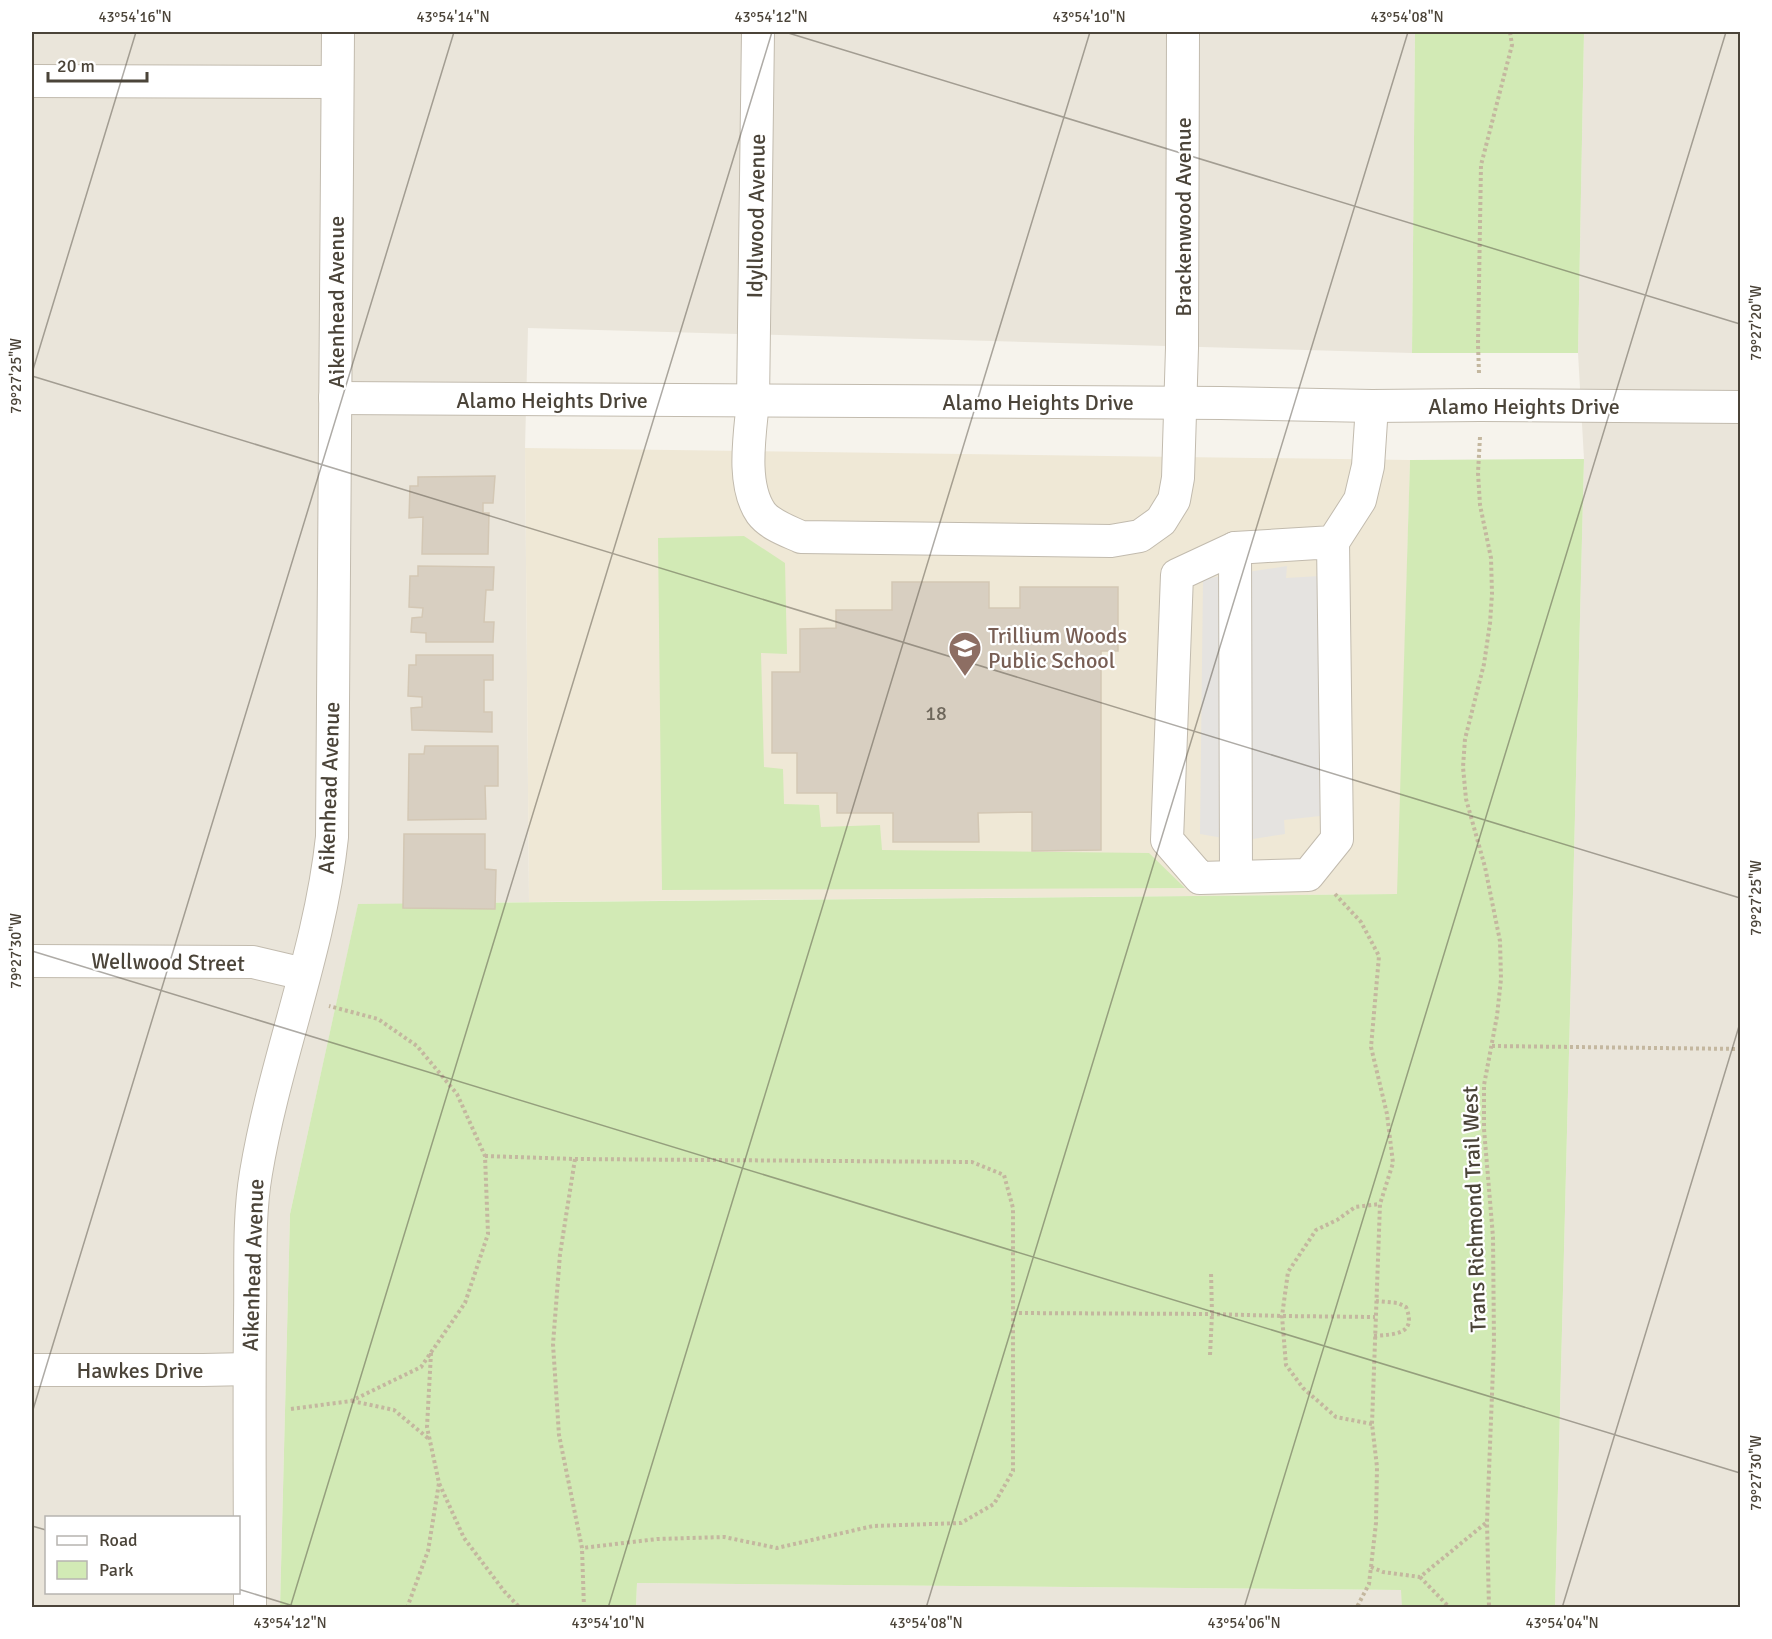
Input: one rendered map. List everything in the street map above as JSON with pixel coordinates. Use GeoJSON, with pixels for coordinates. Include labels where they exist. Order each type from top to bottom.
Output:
{"type":"FeatureCollection","features":[{"type":"Feature","properties":{"kind":"street","name":"Aikenhead Avenue"},"geometry":{"type":"LineString","coordinates":[[249,1608],[252,1206],[262,1142],[328,871],[332,837],[338,32]]}},
{"type":"Feature","properties":{"kind":"street","name":"Idyllwood Avenue"},"geometry":{"type":"LineString","coordinates":[[758,32],[753,401],[749,475],[754,499],[762,514],[776,526],[801,537],[1111,542],[1140,536],[1161,521],[1174,500],[1178,478],[1180,403]]}},
{"type":"Feature","properties":{"kind":"street","name":"Brackenwood Avenue"},"geometry":{"type":"LineString","coordinates":[[1180,403],[1184,32]]}},
{"type":"Feature","properties":{"kind":"street"},"geometry":{"type":"LineString","coordinates":[[32,81],[337,82]]}},
{"type":"Feature","properties":{"kind":"street","name":"Alamo Heights Drive"},"geometry":{"type":"LineString","coordinates":[[335,398],[1740,407]]}},
{"type":"Feature","properties":{"kind":"street"},"geometry":{"type":"LineString","coordinates":[[1333,542],[1235,548],[1176,575],[1167,840],[1200,878],[1308,874],[1337,839],[1333,542],[1360,500],[1368,466],[1372,406]]}},
{"type":"Feature","properties":{"kind":"street"},"geometry":{"type":"LineString","coordinates":[[1235,548],[1236,876]]}},
{"type":"Feature","properties":{"kind":"street","name":"Wellwood Street"},"geometry":{"type":"LineString","coordinates":[[32,960],[253,962],[304,974]]}},
{"type":"Feature","properties":{"kind":"street","name":"Hawkes Drive"},"geometry":{"type":"LineString","coordinates":[[32,1370],[249,1369]]}},
{"type":"Feature","properties":{"kind":"path","name":"Trans Richmond Trail West"},"geometry":{"type":"LineString","coordinates":[[1490,1608],[1487,1522],[1494,1343],[1493,1237],[1484,1129],[1484,1085],[1497,1016],[1501,979],[1500,941],[1485,867],[1466,799],[1463,767],[1465,739],[1484,664],[1492,594],[1491,558],[1480,505],[1478,473],[1480,165],[1512,45],[1510,32]]}},
{"type":"Feature","properties":{"kind":"path"},"geometry":{"type":"LineString","coordinates":[[1312,869],[1361,922],[1379,956],[1371,1047],[1387,1114],[1393,1163],[1380,1204],[1372,1424],[1377,1467],[1376,1523],[1369,1584],[1359,1605],[1355,1608]]}},
{"type":"Feature","properties":{"kind":"path"},"geometry":{"type":"LineString","coordinates":[[291,1409],[351,1401],[421,1367],[465,1303],[488,1234],[485,1156],[457,1094],[417,1046],[378,1018],[322,1004]]}},
{"type":"Feature","properties":{"kind":"path"},"geometry":{"type":"LineString","coordinates":[[1492,1046],[1740,1049]]}},
{"type":"Feature","properties":{"kind":"path"},"geometry":{"type":"LineString","coordinates":[[485,1156],[575,1159],[972,1162],[1004,1175],[1013,1208],[1013,1471],[994,1504],[962,1523],[873,1526],[777,1548],[724,1537],[657,1539],[582,1548]]}},
{"type":"Feature","properties":{"kind":"path"},"geometry":{"type":"LineString","coordinates":[[575,1159],[560,1254],[554,1344],[559,1435],[582,1548],[584,1608]]}},
{"type":"Feature","properties":{"kind":"path"},"geometry":{"type":"LineString","coordinates":[[1372,1424],[1336,1417],[1303,1388],[1286,1365],[1282,1317],[1288,1272],[1316,1230],[1355,1207],[1380,1204]]}},
{"type":"Feature","properties":{"kind":"path"},"geometry":{"type":"LineString","coordinates":[[1210,1355],[1211,1272]]}},
{"type":"Feature","properties":{"kind":"path"},"geometry":{"type":"LineString","coordinates":[[1374,1335],[1400,1333],[1408,1326],[1410,1317],[1406,1307],[1398,1303],[1376,1301]]}},
{"type":"Feature","properties":{"kind":"path"},"geometry":{"type":"LineString","coordinates":[[1013,1313],[1375,1317]]}},
{"type":"Feature","properties":{"kind":"path"},"geometry":{"type":"LineString","coordinates":[[431,1353],[427,1427],[439,1483],[464,1538],[504,1591],[520,1608]]}},
{"type":"Feature","properties":{"kind":"path"},"geometry":{"type":"LineString","coordinates":[[351,1401],[394,1410],[430,1440]]}},
{"type":"Feature","properties":{"kind":"path"},"geometry":{"type":"LineString","coordinates":[[407,1608],[428,1551],[439,1483]]}},
{"type":"Feature","properties":{"kind":"path"},"geometry":{"type":"LineString","coordinates":[[1420,1577],[1487,1522]]}},
{"type":"Feature","properties":{"kind":"path"},"geometry":{"type":"LineString","coordinates":[[1371,1567],[1383,1572],[1420,1577],[1450,1608]]}},
{"type":"Feature","properties":{"kind":"shaded area"},"geometry":{"type":"Polygon","coordinates":[[[32,32],[1415,32],[1412,353],[528,328],[525,448],[529,902],[358,905],[290,1214],[280,1607],[32,1608],[32,32]]]}},
{"type":"Feature","properties":{"kind":"shaded area"},"geometry":{"type":"Polygon","coordinates":[[[1584,32],[1740,32],[1740,1607],[1555,1608],[1584,459],[1578,353],[1584,32]]]}},
{"type":"Feature","properties":{"kind":"shaded area","name":"Trillium Woods Public School"},"geometry":{"type":"Polygon","coordinates":[[[525,448],[1410,460],[1398,894],[529,902],[525,448]]]}},
{"type":"Feature","properties":{"kind":"shaded area"},"geometry":{"type":"Polygon","coordinates":[[[1287,566],[1286,578],[1320,576],[1320,816],[1284,820],[1285,834],[1240,841],[1200,834],[1203,579],[1287,566]]]}},
{"type":"Feature","properties":{"kind":"shaded area"},"geometry":{"type":"Polygon","coordinates":[[[637,1583],[1402,1590],[1402,1608],[636,1608],[637,1583]]]}},
{"type":"Feature","properties":{"kind":"green space"},"geometry":{"type":"Polygon","coordinates":[[[1415,32],[1584,32],[1578,353],[1412,353],[1415,32]]]}},
{"type":"Feature","properties":{"kind":"green space"},"geometry":{"type":"Polygon","coordinates":[[[1584,459],[1555,1607],[1402,1607],[1401,1590],[637,1583],[636,1607],[280,1608],[290,1214],[358,904],[1397,894],[1410,460],[1584,459]]]}},
{"type":"Feature","properties":{"kind":"green space"},"geometry":{"type":"Polygon","coordinates":[[[744,536],[785,563],[787,654],[761,653],[764,767],[783,769],[784,804],[819,805],[821,827],[880,825],[882,850],[1149,853],[1185,888],[662,890],[658,538],[744,536]]]}},
{"type":"Feature","properties":{"kind":"building"},"geometry":{"type":"Polygon","coordinates":[[[495,476],[493,503],[483,503],[483,513],[489,513],[488,554],[422,554],[423,517],[409,518],[410,486],[418,486],[418,477],[495,476]]]}},
{"type":"Feature","properties":{"kind":"building"},"geometry":{"type":"Polygon","coordinates":[[[418,566],[494,567],[493,590],[486,590],[484,622],[494,622],[493,642],[426,642],[426,633],[411,632],[412,618],[422,617],[423,608],[409,607],[410,576],[418,576],[418,566]]]}},
{"type":"Feature","properties":{"kind":"building","name":"Trillium Woods Public School"},"geometry":{"type":"Polygon","coordinates":[[[892,582],[989,582],[989,608],[1020,608],[1020,587],[1118,587],[1118,651],[1101,651],[1101,850],[1032,851],[1032,812],[978,813],[979,842],[893,842],[893,813],[837,813],[837,793],[797,793],[797,753],[772,753],[772,672],[800,672],[800,629],[836,628],[836,610],[892,610],[892,582]]]}},
{"type":"Feature","properties":{"kind":"building"},"geometry":{"type":"Polygon","coordinates":[[[416,655],[493,655],[493,680],[484,680],[484,712],[492,712],[492,732],[412,730],[411,708],[422,707],[422,697],[408,696],[409,665],[416,665],[416,655]]]}},
{"type":"Feature","properties":{"kind":"building"},"geometry":{"type":"Polygon","coordinates":[[[425,746],[498,746],[498,786],[485,786],[486,819],[408,820],[409,754],[424,754],[425,746]]]}},
{"type":"Feature","properties":{"kind":"building"},"geometry":{"type":"Polygon","coordinates":[[[404,834],[485,834],[485,869],[496,870],[495,909],[403,908],[404,834]]]}},
{"type":"Feature","properties":{"kind":"place","name":"Trillium Woods Public School"},"geometry":{"type":"Point","coordinates":[965,677]}}]}
